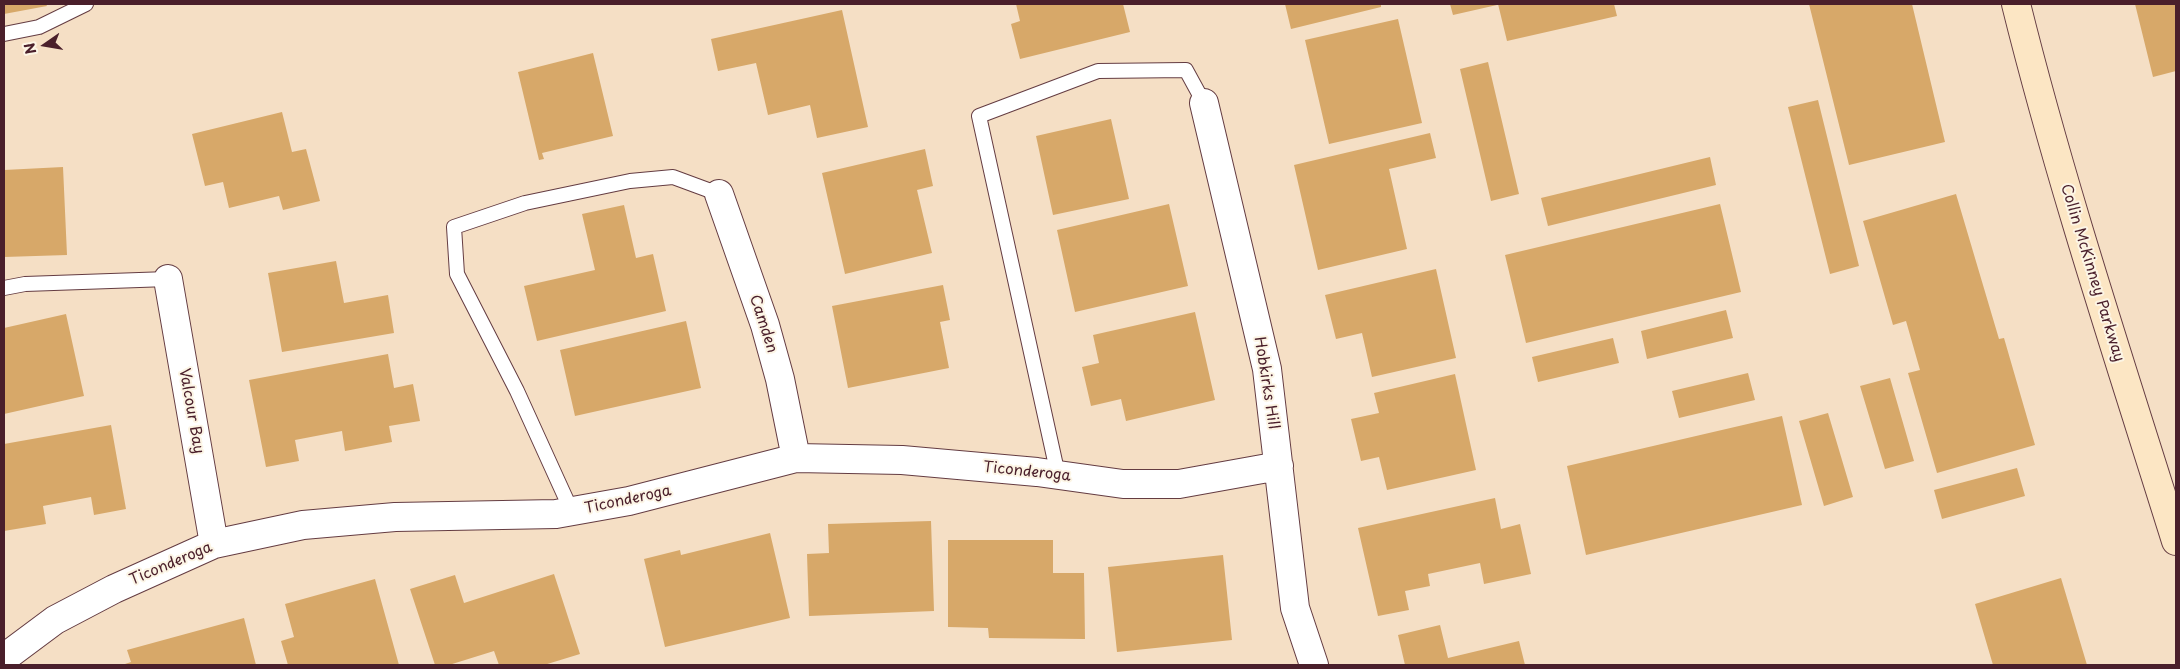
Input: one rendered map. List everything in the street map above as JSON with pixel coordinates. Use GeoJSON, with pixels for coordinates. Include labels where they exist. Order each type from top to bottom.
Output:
{"type":"FeatureCollection","features":[{"type":"Feature","properties":{"kind":"street","name":"Collin McKinney Parkway"},"geometry":{"type":"LineString","coordinates":[[2016,4],[2042,106],[2086,254],[2176,541]]}},
{"type":"Feature","properties":{"kind":"street","name":"Hobkirks Hill"},"geometry":{"type":"LineString","coordinates":[[1204,103],[1267,369],[1295,608],[1314,665]]}},
{"type":"Feature","properties":{"kind":"street","name":"Camden"},"geometry":{"type":"LineString","coordinates":[[719,194],[767,334],[780,378],[796,458]]}},
{"type":"Feature","properties":{"kind":"street","name":"Valcour Bay"},"geometry":{"type":"LineString","coordinates":[[168,278],[214,544]]}},
{"type":"Feature","properties":{"kind":"street","name":"Ticonderoga"},"geometry":{"type":"LineString","coordinates":[[4,658],[55,620],[114,589],[214,544],[303,525],[395,517],[556,514],[572,512],[629,501],[796,458],[902,460],[1058,475],[1123,484],[1179,484],[1278,466]]}},
{"type":"Feature","properties":{"kind":"lane"},"geometry":{"type":"LineString","coordinates":[[4,34],[39,28],[86,4]]}},
{"type":"Feature","properties":{"kind":"lane"},"geometry":{"type":"LineString","coordinates":[[1058,475],[979,116],[1098,71],[1186,70],[1204,103]]}},
{"type":"Feature","properties":{"kind":"lane"},"geometry":{"type":"LineString","coordinates":[[572,512],[517,391],[457,274],[454,227],[525,203],[630,181],[673,177],[719,194]]}},
{"type":"Feature","properties":{"kind":"lane"},"geometry":{"type":"LineString","coordinates":[[4,288],[25,284],[168,278]]}},
{"type":"Feature","properties":{"kind":"building"},"geometry":{"type":"Polygon","coordinates":[[[4,4],[46,4],[47,6],[4,14],[4,4]]]}},
{"type":"Feature","properties":{"kind":"building"},"geometry":{"type":"Polygon","coordinates":[[[1016,4],[1123,4],[1130,32],[1020,59],[1011,24],[1020,21],[1016,4]]]}},
{"type":"Feature","properties":{"kind":"building"},"geometry":{"type":"Polygon","coordinates":[[[1285,4],[1381,4],[1381,7],[1291,29],[1285,4]]]}},
{"type":"Feature","properties":{"kind":"building"},"geometry":{"type":"Polygon","coordinates":[[[1450,4],[1497,4],[1497,5],[1453,15],[1450,4]]]}},
{"type":"Feature","properties":{"kind":"building"},"geometry":{"type":"Polygon","coordinates":[[[1498,4],[1614,4],[1617,16],[1507,41],[1498,4]]]}},
{"type":"Feature","properties":{"kind":"building"},"geometry":{"type":"Polygon","coordinates":[[[1809,4],[1912,4],[1945,142],[1849,165],[1809,4]]]}},
{"type":"Feature","properties":{"kind":"building"},"geometry":{"type":"Polygon","coordinates":[[[2135,4],[2176,4],[2176,71],[2153,77],[2135,4]]]}},
{"type":"Feature","properties":{"kind":"building"},"geometry":{"type":"Polygon","coordinates":[[[842,10],[868,127],[817,138],[810,105],[768,115],[756,63],[718,71],[711,39],[842,10]]]}},
{"type":"Feature","properties":{"kind":"building"},"geometry":{"type":"Polygon","coordinates":[[[1398,19],[1422,123],[1329,144],[1305,40],[1398,19]]]}},
{"type":"Feature","properties":{"kind":"building"},"geometry":{"type":"Polygon","coordinates":[[[593,53],[613,136],[542,153],[544,159],[539,160],[518,72],[593,53]]]}},
{"type":"Feature","properties":{"kind":"building"},"geometry":{"type":"Polygon","coordinates":[[[1488,62],[1519,194],[1491,201],[1460,69],[1488,62]]]}},
{"type":"Feature","properties":{"kind":"building"},"geometry":{"type":"Polygon","coordinates":[[[1818,100],[1859,266],[1830,274],[1788,107],[1818,100]]]}},
{"type":"Feature","properties":{"kind":"building"},"geometry":{"type":"Polygon","coordinates":[[[282,112],[292,152],[306,149],[320,201],[283,210],[279,196],[229,208],[223,182],[205,186],[192,134],[282,112]]]}},
{"type":"Feature","properties":{"kind":"building"},"geometry":{"type":"Polygon","coordinates":[[[1111,119],[1129,199],[1053,215],[1036,136],[1111,119]]]}},
{"type":"Feature","properties":{"kind":"building"},"geometry":{"type":"Polygon","coordinates":[[[1430,133],[1436,158],[1389,169],[1407,249],[1318,270],[1294,165],[1430,133]]]}},
{"type":"Feature","properties":{"kind":"building"},"geometry":{"type":"Polygon","coordinates":[[[925,149],[933,186],[917,190],[932,253],[845,274],[822,173],[925,149]]]}},
{"type":"Feature","properties":{"kind":"building"},"geometry":{"type":"Polygon","coordinates":[[[1710,157],[1716,185],[1548,226],[1541,198],[1710,157]]]}},
{"type":"Feature","properties":{"kind":"building"},"geometry":{"type":"Polygon","coordinates":[[[63,167],[67,255],[4,257],[4,170],[63,167]]]}},
{"type":"Feature","properties":{"kind":"building"},"geometry":{"type":"Polygon","coordinates":[[[1956,194],[1999,339],[2004,338],[2035,445],[1937,473],[1908,373],[1920,370],[1906,321],[1893,325],[1863,221],[1956,194]]]}},
{"type":"Feature","properties":{"kind":"building"},"geometry":{"type":"Polygon","coordinates":[[[1169,204],[1188,286],[1075,312],[1057,230],[1169,204]]]}},
{"type":"Feature","properties":{"kind":"building"},"geometry":{"type":"Polygon","coordinates":[[[1720,204],[1741,292],[1526,343],[1505,255],[1720,204]]]}},
{"type":"Feature","properties":{"kind":"building"},"geometry":{"type":"Polygon","coordinates":[[[624,205],[636,258],[653,254],[666,311],[537,341],[524,286],[595,270],[582,214],[624,205]]]}},
{"type":"Feature","properties":{"kind":"building"},"geometry":{"type":"Polygon","coordinates":[[[336,261],[344,303],[388,295],[394,333],[282,352],[268,273],[336,261]]]}},
{"type":"Feature","properties":{"kind":"building"},"geometry":{"type":"Polygon","coordinates":[[[1436,269],[1456,358],[1372,377],[1362,333],[1336,339],[1325,295],[1436,269]]]}},
{"type":"Feature","properties":{"kind":"building"},"geometry":{"type":"Polygon","coordinates":[[[943,285],[950,320],[940,322],[949,368],[848,388],[832,306],[943,285]]]}},
{"type":"Feature","properties":{"kind":"building"},"geometry":{"type":"Polygon","coordinates":[[[1726,310],[1733,338],[1647,359],[1641,331],[1726,310]]]}},
{"type":"Feature","properties":{"kind":"building"},"geometry":{"type":"Polygon","coordinates":[[[1195,312],[1215,400],[1126,421],[1121,399],[1091,406],[1082,367],[1099,363],[1093,335],[1195,312]]]}},
{"type":"Feature","properties":{"kind":"building"},"geometry":{"type":"Polygon","coordinates":[[[66,314],[84,396],[4,414],[4,328],[66,314]]]}},
{"type":"Feature","properties":{"kind":"building"},"geometry":{"type":"Polygon","coordinates":[[[686,321],[701,388],[575,416],[560,350],[686,321]]]}},
{"type":"Feature","properties":{"kind":"building"},"geometry":{"type":"Polygon","coordinates":[[[1613,338],[1619,363],[1538,382],[1532,357],[1613,338]]]}},
{"type":"Feature","properties":{"kind":"building"},"geometry":{"type":"Polygon","coordinates":[[[388,354],[394,388],[413,384],[420,421],[389,426],[392,442],[345,451],[342,431],[295,440],[299,461],[266,467],[249,380],[388,354]]]}},
{"type":"Feature","properties":{"kind":"building"},"geometry":{"type":"Polygon","coordinates":[[[1748,373],[1755,400],[1679,418],[1672,391],[1748,373]]]}},
{"type":"Feature","properties":{"kind":"building"},"geometry":{"type":"Polygon","coordinates":[[[1455,374],[1476,470],[1387,490],[1379,457],[1361,461],[1351,419],[1379,413],[1374,393],[1455,374]]]}},
{"type":"Feature","properties":{"kind":"building"},"geometry":{"type":"Polygon","coordinates":[[[1890,378],[1914,461],[1885,469],[1860,386],[1890,378]]]}},
{"type":"Feature","properties":{"kind":"building"},"geometry":{"type":"Polygon","coordinates":[[[1828,413],[1853,497],[1824,506],[1799,421],[1828,413]]]}},
{"type":"Feature","properties":{"kind":"building"},"geometry":{"type":"Polygon","coordinates":[[[1782,416],[1802,505],[1586,555],[1567,466],[1782,416]]]}},
{"type":"Feature","properties":{"kind":"building"},"geometry":{"type":"Polygon","coordinates":[[[111,425],[126,509],[94,515],[91,497],[43,506],[46,524],[4,531],[4,444],[111,425]]]}},
{"type":"Feature","properties":{"kind":"building"},"geometry":{"type":"Polygon","coordinates":[[[2017,468],[2025,496],[1942,519],[1934,490],[2017,468]]]}},
{"type":"Feature","properties":{"kind":"building"},"geometry":{"type":"Polygon","coordinates":[[[1495,498],[1501,529],[1520,524],[1531,574],[1484,584],[1480,563],[1428,574],[1430,586],[1405,591],[1409,610],[1378,616],[1358,528],[1495,498]]]}},
{"type":"Feature","properties":{"kind":"building"},"geometry":{"type":"Polygon","coordinates":[[[931,521],[934,611],[809,616],[807,554],[829,553],[828,524],[931,521]]]}},
{"type":"Feature","properties":{"kind":"building"},"geometry":{"type":"Polygon","coordinates":[[[770,533],[790,618],[665,647],[644,559],[680,550],[681,555],[770,533]]]}},
{"type":"Feature","properties":{"kind":"building"},"geometry":{"type":"Polygon","coordinates":[[[948,540],[1053,540],[1053,573],[1084,573],[1085,639],[989,638],[988,628],[948,627],[948,540]]]}},
{"type":"Feature","properties":{"kind":"building"},"geometry":{"type":"Polygon","coordinates":[[[1223,555],[1232,640],[1117,652],[1108,567],[1223,555]]]}},
{"type":"Feature","properties":{"kind":"building"},"geometry":{"type":"Polygon","coordinates":[[[554,574],[580,654],[544,665],[499,665],[494,651],[449,665],[435,665],[410,589],[455,575],[464,603],[554,574]]]}},
{"type":"Feature","properties":{"kind":"building"},"geometry":{"type":"Polygon","coordinates":[[[2061,578],[2087,665],[1993,665],[1975,604],[2061,578]]]}},
{"type":"Feature","properties":{"kind":"building"},"geometry":{"type":"Polygon","coordinates":[[[375,579],[399,665],[288,665],[281,641],[294,637],[285,604],[375,579]]]}},
{"type":"Feature","properties":{"kind":"building"},"geometry":{"type":"Polygon","coordinates":[[[244,618],[256,665],[122,665],[131,662],[127,650],[244,618]]]}},
{"type":"Feature","properties":{"kind":"building"},"geometry":{"type":"Polygon","coordinates":[[[1440,625],[1448,658],[1519,641],[1525,665],[1405,665],[1398,635],[1440,625]]]}}]}
